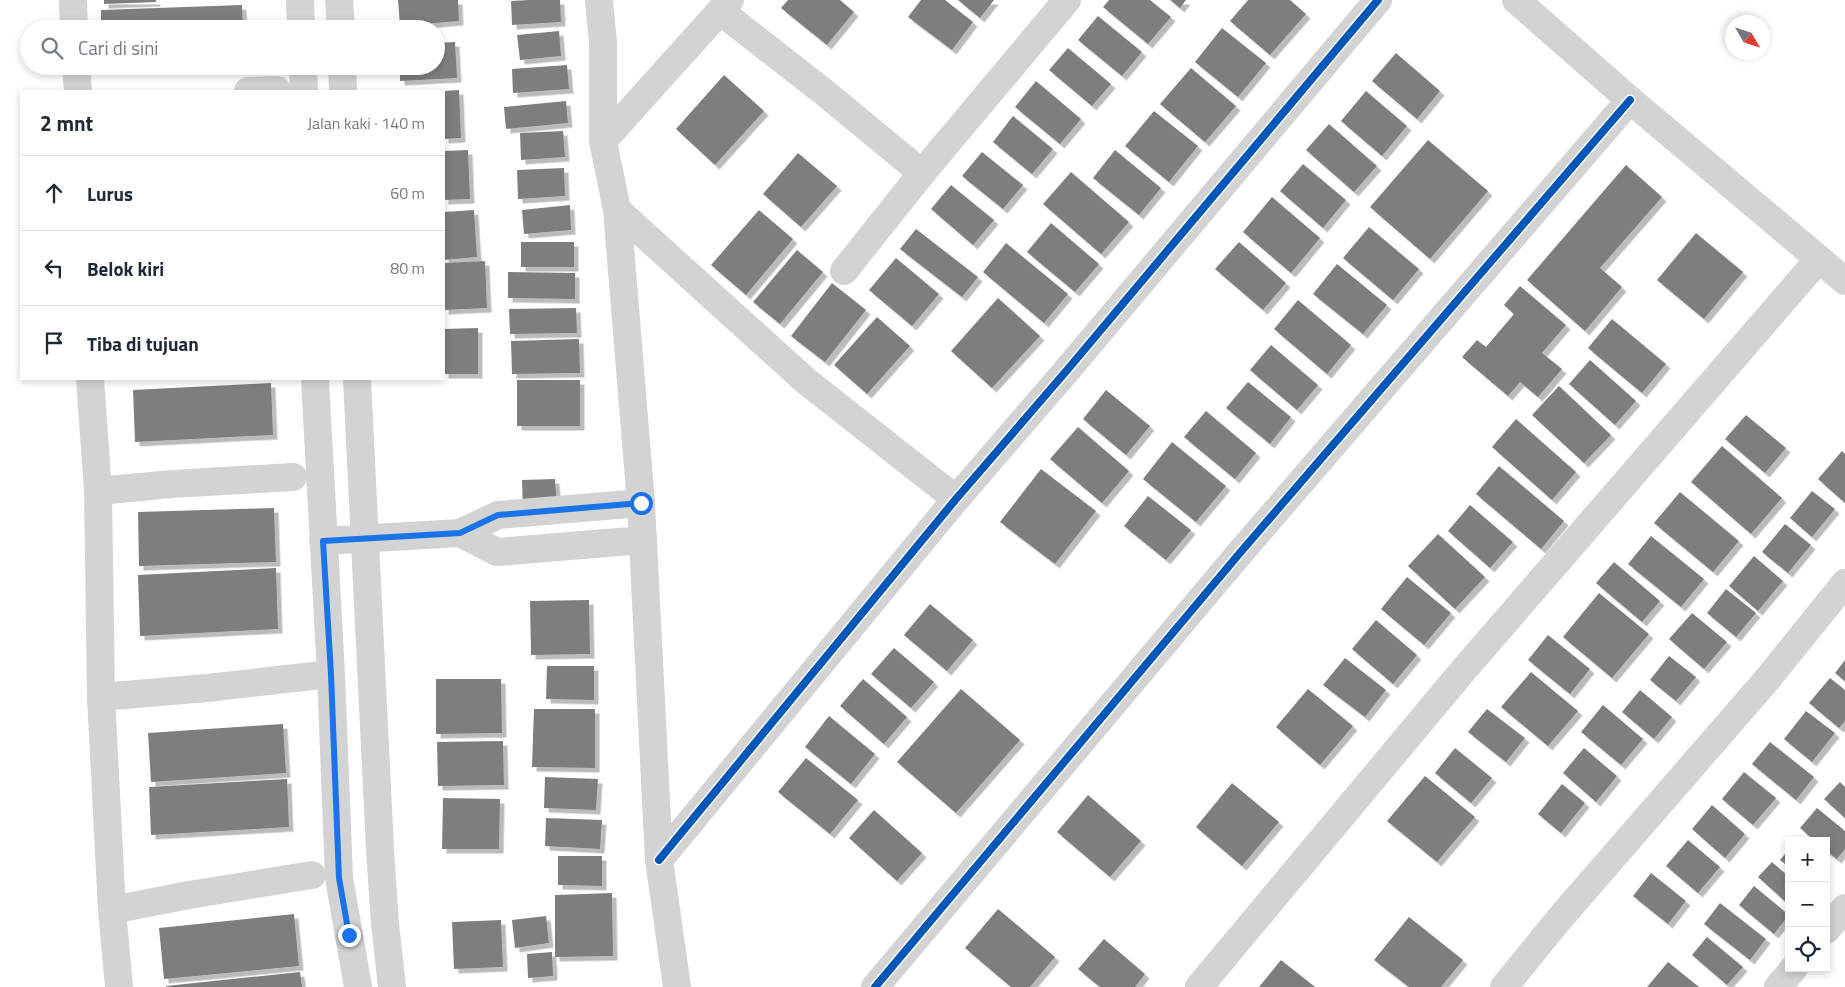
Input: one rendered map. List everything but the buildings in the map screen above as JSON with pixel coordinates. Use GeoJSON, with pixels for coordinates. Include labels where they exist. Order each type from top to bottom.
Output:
{"type":"FeatureCollection","features":[{"type":"Feature","properties":{"kind":"street"},"geometry":{"type":"LineString","coordinates":[[73,0],[74,20]]}},
{"type":"Feature","properties":{"kind":"street"},"geometry":{"type":"LineString","coordinates":[[300,0],[301,20]]}},
{"type":"Feature","properties":{"kind":"street"},"geometry":{"type":"LineString","coordinates":[[339,0],[340,20]]}},
{"type":"Feature","properties":{"kind":"street"},"geometry":{"type":"LineString","coordinates":[[599,0],[602,43],[603,141],[617,210],[641,503],[658,860],[677,987]]}},
{"type":"Feature","properties":{"kind":"street"},"geometry":{"type":"LineString","coordinates":[[844,271],[922,173],[1067,0]]}},
{"type":"Feature","properties":{"kind":"street"},"geometry":{"type":"LineString","coordinates":[[658,860],[956,499],[1378,0]]}},
{"type":"Feature","properties":{"kind":"street"},"geometry":{"type":"LineString","coordinates":[[1516,0],[1630,100],[1845,281]]}},
{"type":"Feature","properties":{"kind":"street"},"geometry":{"type":"LineString","coordinates":[[603,141],[725,6],[825,93],[922,173]]}},
{"type":"Feature","properties":{"kind":"street"},"geometry":{"type":"LineString","coordinates":[[77,75],[78,90]]}},
{"type":"Feature","properties":{"kind":"street"},"geometry":{"type":"LineString","coordinates":[[303,75],[304,90]]}},
{"type":"Feature","properties":{"kind":"street"},"geometry":{"type":"LineString","coordinates":[[343,75],[344,90]]}},
{"type":"Feature","properties":{"kind":"street"},"geometry":{"type":"LineString","coordinates":[[876,987],[1239,554],[1630,100]]}},
{"type":"Feature","properties":{"kind":"street"},"geometry":{"type":"LineString","coordinates":[[617,210],[806,381],[956,499]]}},
{"type":"Feature","properties":{"kind":"street"},"geometry":{"type":"LineString","coordinates":[[1199,987],[1461,673],[1819,259]]}},
{"type":"Feature","properties":{"kind":"street"},"geometry":{"type":"LineString","coordinates":[[90,380],[98,491],[101,697],[112,910],[120,987]]}},
{"type":"Feature","properties":{"kind":"street"},"geometry":{"type":"LineString","coordinates":[[315,380],[331,674],[339,878],[358,987]]}},
{"type":"Feature","properties":{"kind":"street"},"geometry":{"type":"LineString","coordinates":[[357,380],[381,858],[385,924],[392,987]]}},
{"type":"Feature","properties":{"kind":"street"},"geometry":{"type":"LineString","coordinates":[[98,491],[172,484],[293,477]]}},
{"type":"Feature","properties":{"kind":"street"},"geometry":{"type":"LineString","coordinates":[[323,541],[364,537],[460,533],[498,515],[641,503]]}},
{"type":"Feature","properties":{"kind":"street"},"geometry":{"type":"LineString","coordinates":[[460,533],[496,552],[642,540]]}},
{"type":"Feature","properties":{"kind":"street"},"geometry":{"type":"LineString","coordinates":[[1504,987],[1560,917],[1765,682],[1845,583]]}},
{"type":"Feature","properties":{"kind":"street"},"geometry":{"type":"LineString","coordinates":[[101,697],[207,688],[331,674]]}},
{"type":"Feature","properties":{"kind":"street"},"geometry":{"type":"LineString","coordinates":[[112,910],[189,895],[312,876]]}},
{"type":"Feature","properties":{"kind":"street"},"geometry":{"type":"LineString","coordinates":[[1829,927],[1845,908]]}},
{"type":"Feature","properties":{"kind":"street"},"geometry":{"type":"LineString","coordinates":[[1778,987],[1791,972]]}},
{"type":"Feature","properties":{"kind":"cycle path"},"geometry":{"type":"LineString","coordinates":[[659,860],[956,499],[1068,369],[1378,0]]}},
{"type":"Feature","properties":{"kind":"cycle path"},"geometry":{"type":"LineString","coordinates":[[875,987],[1239,554],[1630,100]]}},
{"type":"Feature","properties":{"kind":"route"},"geometry":{"type":"LineString","coordinates":[[349,935],[339,878],[331,674],[323,541],[364,537],[460,533],[498,515],[641,503]]}}]}
